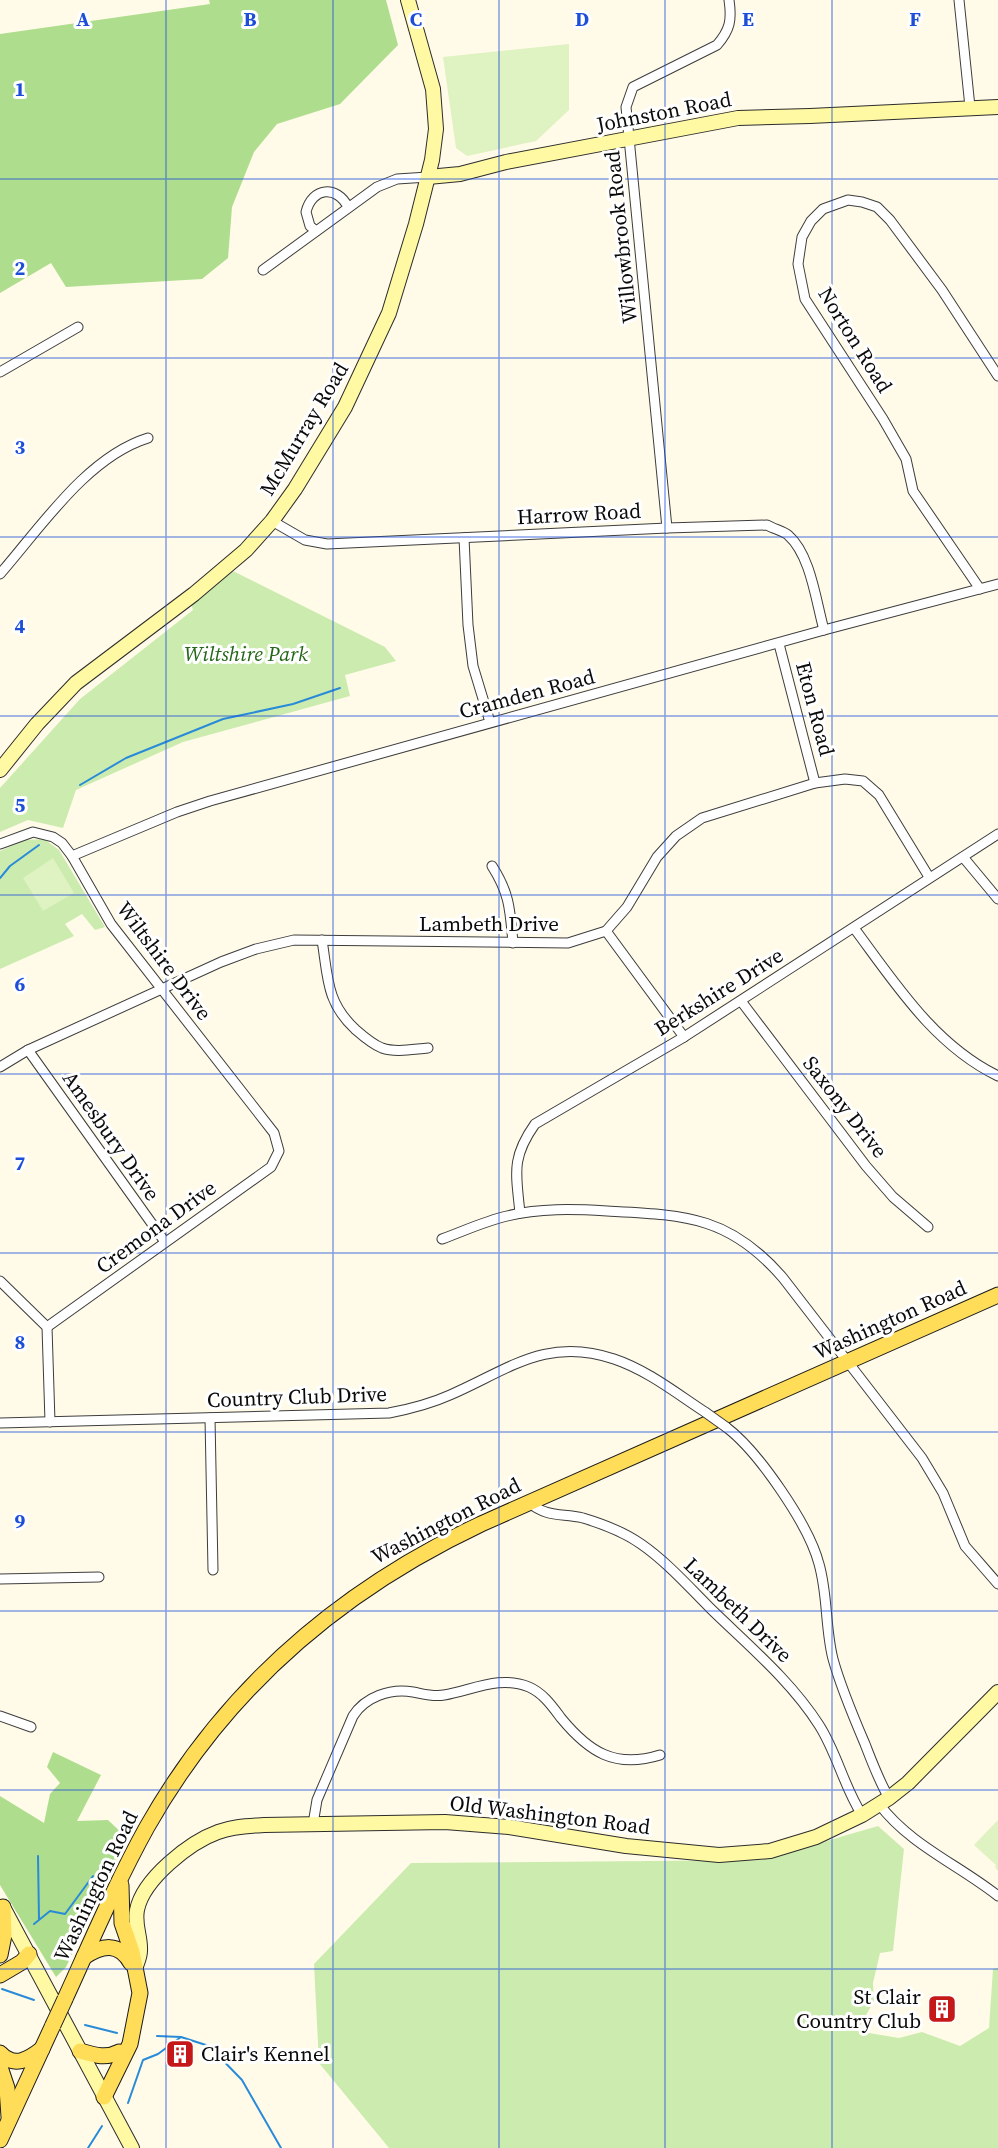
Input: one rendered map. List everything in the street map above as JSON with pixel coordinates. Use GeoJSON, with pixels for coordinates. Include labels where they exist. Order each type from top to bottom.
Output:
{"type":"FeatureCollection","features":[{"type":"Feature","properties":{"kind":"main road","name":"Washington Road"},"geometry":{"type":"LineString","coordinates":[[0,2140],[147,1826],[190,1761],[248,1690],[290,1648],[344,1603],[411,1559],[443,1542],[528,1502],[998,1295]]}},
{"type":"Feature","properties":{"kind":"main road"},"geometry":{"type":"LineString","coordinates":[[104,2097],[130,2044],[130,2034],[137,2013],[140,1993],[122,1923],[121,1878]]}},
{"type":"Feature","properties":{"kind":"main road"},"geometry":{"type":"LineString","coordinates":[[0,1955],[4,1935],[1,1904]]}},
{"type":"Feature","properties":{"kind":"main road"},"geometry":{"type":"LineString","coordinates":[[84,1958],[102,1948],[115,1948],[123,1952],[135,1969]]}},
{"type":"Feature","properties":{"kind":"main road"},"geometry":{"type":"LineString","coordinates":[[0,1963],[18,1954],[29,1954]]}},
{"type":"Feature","properties":{"kind":"main road"},"geometry":{"type":"LineString","coordinates":[[0,1975],[22,1962],[29,1954]]}},
{"type":"Feature","properties":{"kind":"main road"},"geometry":{"type":"LineString","coordinates":[[104,2097],[111,2069],[123,2042],[130,2034]]}},
{"type":"Feature","properties":{"kind":"main road"},"geometry":{"type":"LineString","coordinates":[[0,2053],[8,2060],[17,2062],[27,2060],[42,2049]]}},
{"type":"Feature","properties":{"kind":"main road"},"geometry":{"type":"LineString","coordinates":[[80,2051],[103,2056],[111,2056],[119,2052]]}},
{"type":"Feature","properties":{"kind":"main road"},"geometry":{"type":"LineString","coordinates":[[0,2067],[7,2088],[9,2120]]}},
{"type":"Feature","properties":{"kind":"street","name":"McMurray Road"},"geometry":{"type":"LineString","coordinates":[[0,770],[76,683],[231,564],[272,521],[330,432],[381,334],[402,273],[428,177],[436,129],[434,95],[408,0]]}},
{"type":"Feature","properties":{"kind":"street","name":"Willowbrook Road"},"geometry":{"type":"LineString","coordinates":[[667,528],[626,107],[633,87],[717,45],[727,33],[730,22],[729,0]]}},
{"type":"Feature","properties":{"kind":"street"},"geometry":{"type":"LineString","coordinates":[[959,0],[970,107]]}},
{"type":"Feature","properties":{"kind":"street","name":"Johnston Road"},"geometry":{"type":"LineString","coordinates":[[263,270],[377,186],[397,179],[460,174],[506,162],[738,118],[810,117],[998,107]]}},
{"type":"Feature","properties":{"kind":"street"},"geometry":{"type":"LineString","coordinates":[[316,231],[310,226],[306,212],[308,204],[318,194],[333,192],[345,201],[348,207]]}},
{"type":"Feature","properties":{"kind":"street","name":"Norton Road"},"geometry":{"type":"LineString","coordinates":[[980,589],[913,491],[906,459],[806,299],[798,264],[802,237],[811,221],[823,209],[848,200],[877,207],[912,247],[998,376]]}},
{"type":"Feature","properties":{"kind":"street"},"geometry":{"type":"LineString","coordinates":[[0,372],[78,327]]}},
{"type":"Feature","properties":{"kind":"street"},"geometry":{"type":"LineString","coordinates":[[0,574],[82,478],[129,444],[148,438]]}},
{"type":"Feature","properties":{"kind":"street","name":"Harrow Road"},"geometry":{"type":"LineString","coordinates":[[272,521],[305,540],[327,544],[767,525],[776,531],[786,533],[798,546],[805,561],[824,630]]}},
{"type":"Feature","properties":{"kind":"street"},"geometry":{"type":"LineString","coordinates":[[464,538],[468,625],[473,666],[490,722]]}},
{"type":"Feature","properties":{"kind":"street","name":"Cramden Road"},"geometry":{"type":"LineString","coordinates":[[72,856],[177,812],[210,801],[824,630],[998,584]]}},
{"type":"Feature","properties":{"kind":"street","name":"Eton Road"},"geometry":{"type":"LineString","coordinates":[[779,644],[815,783]]}},
{"type":"Feature","properties":{"kind":"street"},"geometry":{"type":"LineString","coordinates":[[684,1037],[606,931],[627,907],[657,857],[676,836],[702,818],[815,783],[845,779],[863,781],[879,795],[929,877]]}},
{"type":"Feature","properties":{"kind":"street","name":"Wiltshire Drive"},"geometry":{"type":"LineString","coordinates":[[0,844],[33,832],[52,837],[62,843],[72,856],[111,924],[274,1133],[279,1151]]}},
{"type":"Feature","properties":{"kind":"street","name":"Berkshire Drive"},"geometry":{"type":"LineString","coordinates":[[520,1213],[516,1176],[518,1156],[523,1142],[535,1124],[684,1037],[998,834]]}},
{"type":"Feature","properties":{"kind":"street"},"geometry":{"type":"LineString","coordinates":[[963,856],[998,900]]}},
{"type":"Feature","properties":{"kind":"street"},"geometry":{"type":"LineString","coordinates":[[492,866],[509,900],[513,943]]}},
{"type":"Feature","properties":{"kind":"street"},"geometry":{"type":"LineString","coordinates":[[854,928],[907,998],[945,1041],[980,1067],[998,1076]]}},
{"type":"Feature","properties":{"kind":"street","name":"Lambeth Drive"},"geometry":{"type":"LineString","coordinates":[[0,1066],[28,1050],[221,962],[256,949],[294,940],[568,943],[606,931]]}},
{"type":"Feature","properties":{"kind":"street"},"geometry":{"type":"LineString","coordinates":[[322,940],[330,993],[342,1016],[364,1037],[382,1048],[400,1050],[428,1048]]}},
{"type":"Feature","properties":{"kind":"street","name":"Saxony Drive"},"geometry":{"type":"LineString","coordinates":[[741,1001],[873,1173],[893,1197],[928,1227]]}},
{"type":"Feature","properties":{"kind":"street","name":"Amesbury Drive"},"geometry":{"type":"LineString","coordinates":[[28,1050],[165,1242]]}},
{"type":"Feature","properties":{"kind":"street","name":"Cremona Drive"},"geometry":{"type":"LineString","coordinates":[[47,1327],[271,1167],[279,1151]]}},
{"type":"Feature","properties":{"kind":"street"},"geometry":{"type":"LineString","coordinates":[[442,1239],[494,1219],[520,1213],[566,1209],[667,1214],[696,1220],[725,1231],[745,1242],[774,1268],[930,1470],[943,1493],[965,1546],[998,1584]]}},
{"type":"Feature","properties":{"kind":"street"},"geometry":{"type":"LineString","coordinates":[[0,1281],[47,1327],[50,1422]]}},
{"type":"Feature","properties":{"kind":"street","name":"Country Club Drive"},"geometry":{"type":"LineString","coordinates":[[0,1423],[389,1413],[450,1395],[523,1360],[551,1353],[598,1354],[630,1365],[726,1426],[742,1440],[766,1468],[815,1551],[824,1585],[832,1657],[890,1819],[998,1896]]}},
{"type":"Feature","properties":{"kind":"street"},"geometry":{"type":"LineString","coordinates":[[210,1418],[213,1570]]}},
{"type":"Feature","properties":{"kind":"street","name":"Lambeth Drive"},"geometry":{"type":"LineString","coordinates":[[528,1502],[545,1513],[584,1519],[625,1534],[643,1545],[669,1567],[781,1677],[804,1703],[828,1740],[851,1796],[862,1815]]}},
{"type":"Feature","properties":{"kind":"street"},"geometry":{"type":"LineString","coordinates":[[0,1579],[99,1577]]}},
{"type":"Feature","properties":{"kind":"street"},"geometry":{"type":"LineString","coordinates":[[313,1824],[318,1800],[353,1716],[372,1698],[392,1692],[407,1691],[441,1695],[486,1684],[520,1684],[544,1697],[584,1744],[598,1753],[632,1761],[660,1755]]}},
{"type":"Feature","properties":{"kind":"street","name":"Old Washington Road"},"geometry":{"type":"LineString","coordinates":[[135,1969],[140,1951],[136,1924],[140,1901],[151,1881],[175,1859],[203,1840],[225,1829],[264,1825],[407,1821],[509,1827],[626,1846],[719,1855],[770,1851],[816,1837],[862,1815],[884,1801],[908,1783],[998,1692]]}},
{"type":"Feature","properties":{"kind":"street"},"geometry":{"type":"LineString","coordinates":[[0,1716],[31,1727]]}},
{"type":"Feature","properties":{"kind":"street"},"geometry":{"type":"LineString","coordinates":[[1,1904],[132,2148]]}},
{"type":"Feature","properties":{"kind":"green space"},"geometry":{"type":"Polygon","coordinates":[[[209,0],[386,0],[398,45],[340,104],[277,124],[254,152],[232,207],[228,258],[202,279],[66,287],[51,263],[0,293],[0,34],[210,4],[209,0]]]}},
{"type":"Feature","properties":{"kind":"green space"},"geometry":{"type":"Polygon","coordinates":[[[569,44],[569,110],[536,141],[467,156],[456,148],[443,57],[569,44]]]}},
{"type":"Feature","properties":{"kind":"green space","name":"Wiltshire Park"},"geometry":{"type":"Polygon","coordinates":[[[233,571],[385,647],[396,661],[345,675],[350,696],[183,742],[76,790],[63,828],[28,820],[0,832],[0,788],[80,699],[193,610],[191,604],[233,571]]]}},
{"type":"Feature","properties":{"kind":"green space"},"geometry":{"type":"Polygon","coordinates":[[[44,839],[59,850],[105,927],[95,930],[82,914],[65,924],[74,936],[0,969],[0,851],[25,840],[44,839]]]}},
{"type":"Feature","properties":{"kind":"green space"},"geometry":{"type":"Polygon","coordinates":[[[53,858],[74,893],[43,911],[23,878],[53,858]]]}},
{"type":"Feature","properties":{"kind":"green space"},"geometry":{"type":"Polygon","coordinates":[[[53,1752],[101,1775],[77,1821],[108,1820],[127,1838],[66,1967],[56,1977],[0,1885],[0,1796],[44,1823],[50,1794],[60,1783],[47,1767],[53,1752]]]}},
{"type":"Feature","properties":{"kind":"green space"},"geometry":{"type":"Polygon","coordinates":[[[998,1820],[998,1871],[996,1865],[974,1845],[998,1820]]]}},
{"type":"Feature","properties":{"kind":"green space"},"geometry":{"type":"Polygon","coordinates":[[[878,1826],[904,1849],[893,1951],[880,1953],[873,1983],[874,2001],[857,2031],[899,2038],[922,2032],[960,2046],[989,2028],[993,1969],[998,1968],[998,2148],[389,2148],[319,2063],[314,1964],[411,1863],[761,1860],[878,1826]]]}},
{"type":"Feature","properties":{"kind":"waterway"},"geometry":{"type":"LineString","coordinates":[[80,785],[126,758],[223,719],[293,704],[340,688]]}},
{"type":"Feature","properties":{"kind":"waterway"},"geometry":{"type":"LineString","coordinates":[[0,878],[10,866],[39,845]]}},
{"type":"Feature","properties":{"kind":"waterway"},"geometry":{"type":"LineString","coordinates":[[38,1856],[39,1919]]}},
{"type":"Feature","properties":{"kind":"waterway"},"geometry":{"type":"LineString","coordinates":[[34,1924],[50,1911],[65,1914],[93,1876]]}},
{"type":"Feature","properties":{"kind":"waterway"},"geometry":{"type":"LineString","coordinates":[[2,1989],[34,2000]]}},
{"type":"Feature","properties":{"kind":"waterway"},"geometry":{"type":"LineString","coordinates":[[85,2025],[117,2033]]}},
{"type":"Feature","properties":{"kind":"waterway"},"geometry":{"type":"LineString","coordinates":[[157,2036],[181,2037],[209,2046],[242,2080],[281,2148]]}},
{"type":"Feature","properties":{"kind":"waterway"},"geometry":{"type":"LineString","coordinates":[[128,2103],[143,2060],[158,2054],[181,2037]]}},
{"type":"Feature","properties":{"kind":"waterway"},"geometry":{"type":"LineString","coordinates":[[88,2148],[102,2126]]}},
{"type":"Feature","properties":{"kind":"place","name":"St Clair Country Club"},"geometry":{"type":"Point","coordinates":[942,2009]}},
{"type":"Feature","properties":{"kind":"place","name":"Clair's Kennel"},"geometry":{"type":"Point","coordinates":[180,2054]}}]}
